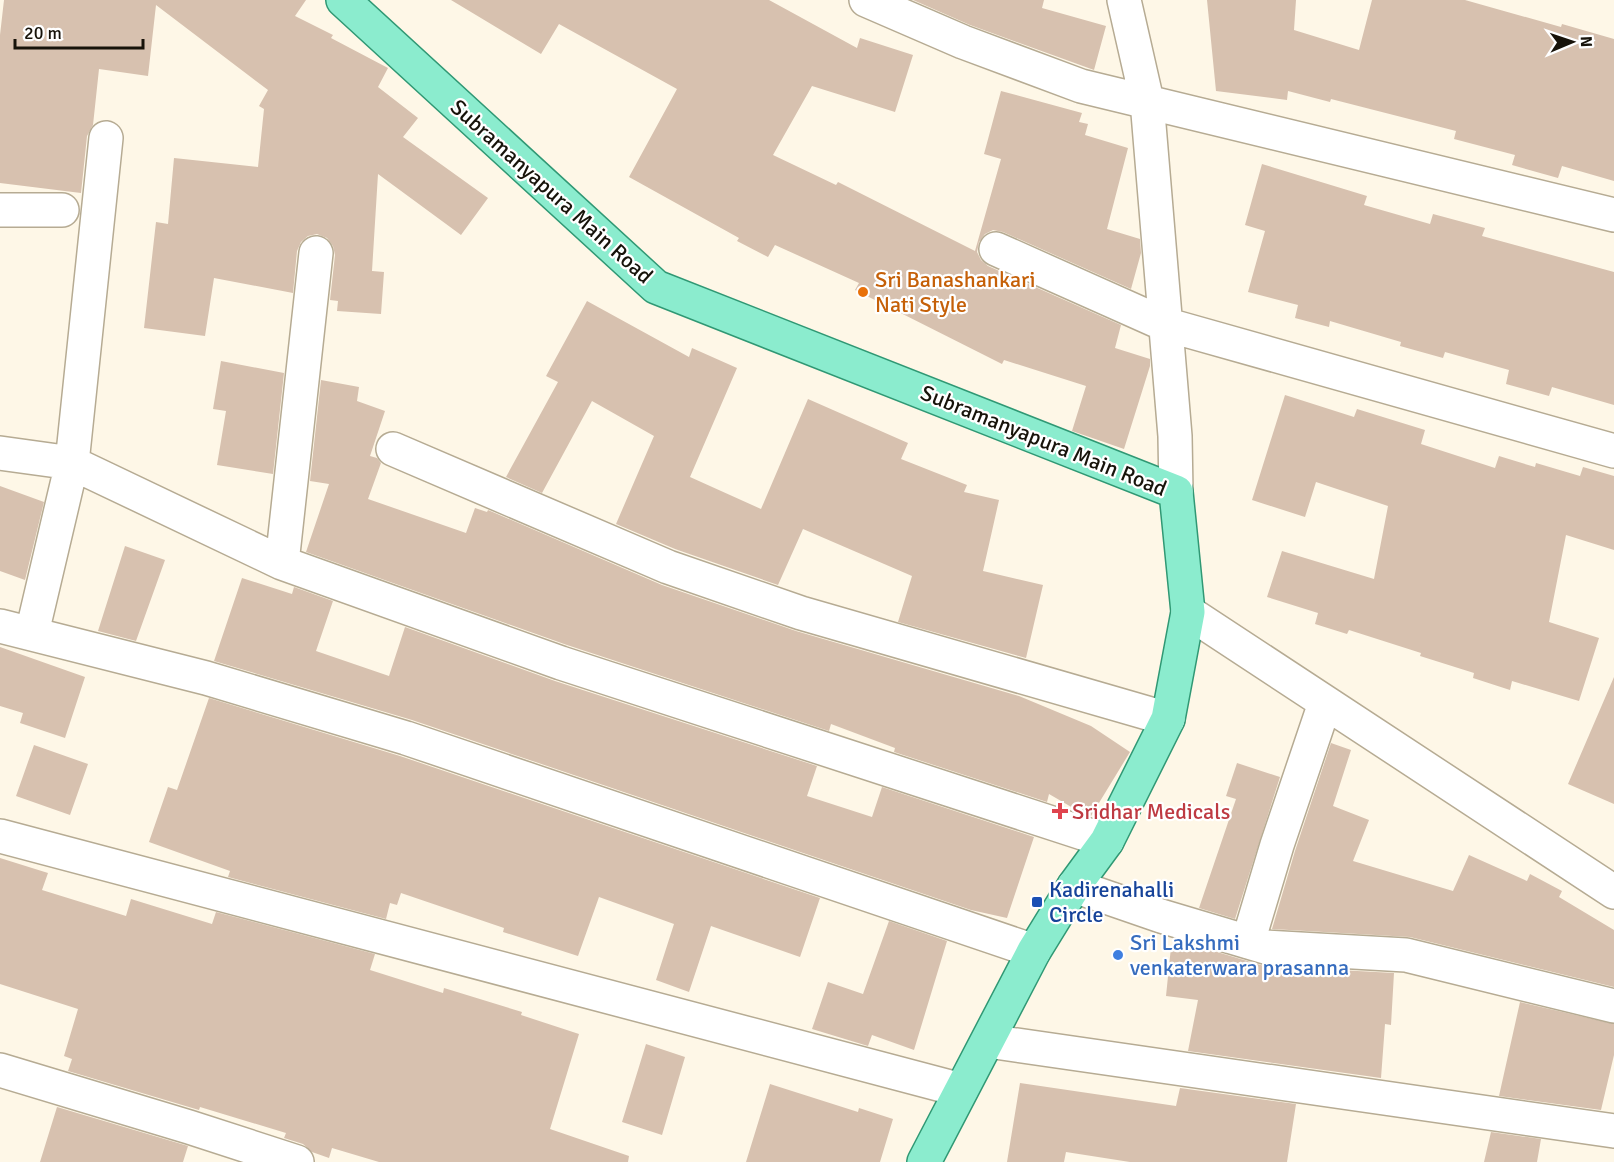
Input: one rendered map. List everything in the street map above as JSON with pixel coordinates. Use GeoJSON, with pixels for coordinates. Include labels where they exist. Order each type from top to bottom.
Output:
{"type":"FeatureCollection","features":[{"type":"Feature","properties":{"kind":"main road","name":"Subramanyapura Main Road"},"geometry":{"type":"LineString","coordinates":[[343,0],[656,286],[1176,492],[1188,612],[1168,719],[1107,841],[1074,886],[1034,951],[924,1162]]}},
{"type":"Feature","properties":{"kind":"street"},"geometry":{"type":"LineString","coordinates":[[866,0],[963,42],[1081,86],[1614,215]]}},
{"type":"Feature","properties":{"kind":"street"},"geometry":{"type":"LineString","coordinates":[[1124,0],[1147,101],[1175,436],[1176,492]]}},
{"type":"Feature","properties":{"kind":"street"},"geometry":{"type":"LineString","coordinates":[[32,633],[72,463],[106,138]]}},
{"type":"Feature","properties":{"kind":"street"},"geometry":{"type":"LineString","coordinates":[[0,210],[62,210]]}},
{"type":"Feature","properties":{"kind":"street"},"geometry":{"type":"LineString","coordinates":[[996,249],[1164,324],[1614,451]]}},
{"type":"Feature","properties":{"kind":"street"},"geometry":{"type":"LineString","coordinates":[[282,563],[316,253]]}},
{"type":"Feature","properties":{"kind":"street"},"geometry":{"type":"LineString","coordinates":[[393,449],[690,574],[801,613],[1168,719]]}},
{"type":"Feature","properties":{"kind":"street"},"geometry":{"type":"LineString","coordinates":[[0,453],[72,463],[282,563],[561,663],[1107,841]]}},
{"type":"Feature","properties":{"kind":"street"},"geometry":{"type":"LineString","coordinates":[[1188,612],[1614,892]]}},
{"type":"Feature","properties":{"kind":"street"},"geometry":{"type":"LineString","coordinates":[[0,626],[206,678],[406,738],[1034,951]]}},
{"type":"Feature","properties":{"kind":"street"},"geometry":{"type":"LineString","coordinates":[[1248,942],[1277,845],[1325,703]]}},
{"type":"Feature","properties":{"kind":"street"},"geometry":{"type":"LineString","coordinates":[[0,836],[961,1090]]}},
{"type":"Feature","properties":{"kind":"street"},"geometry":{"type":"LineString","coordinates":[[1074,886],[1161,916],[1265,947],[1406,955],[1614,1006]]}},
{"type":"Feature","properties":{"kind":"street"},"geometry":{"type":"LineString","coordinates":[[988,1041],[1614,1131]]}},
{"type":"Feature","properties":{"kind":"street"},"geometry":{"type":"LineString","coordinates":[[0,1070],[297,1162]]}},
{"type":"Feature","properties":{"kind":"building"},"geometry":{"type":"Polygon","coordinates":[[[4,0],[306,0],[295,16],[333,35],[331,38],[388,68],[378,87],[418,118],[403,137],[488,198],[461,235],[378,174],[372,271],[384,272],[381,314],[337,311],[338,301],[330,300],[335,255],[333,246],[327,238],[317,234],[308,236],[301,242],[297,251],[293,293],[214,278],[205,336],[144,328],[156,222],[168,224],[174,158],[258,167],[264,109],[259,106],[268,90],[156,5],[148,76],[99,69],[93,125],[87,136],[81,193],[0,183],[0,35],[4,0]]]}},
{"type":"Feature","properties":{"kind":"building"},"geometry":{"type":"Polygon","coordinates":[[[451,0],[769,0],[857,48],[860,38],[913,55],[895,112],[812,86],[773,155],[836,185],[838,182],[975,251],[1001,159],[984,154],[1001,91],[1082,113],[1079,122],[1088,124],[1085,135],[1128,148],[1107,229],[1140,239],[1141,253],[1131,289],[1003,232],[993,230],[985,234],[979,242],[977,252],[988,266],[1121,325],[1115,348],[1150,359],[1150,366],[1124,449],[1072,431],[1086,386],[1004,360],[1002,364],[855,290],[859,283],[775,245],[768,257],[737,241],[739,238],[629,177],[677,89],[559,24],[541,54],[451,0]]]}},
{"type":"Feature","properties":{"kind":"building"},"geometry":{"type":"Polygon","coordinates":[[[913,0],[1044,0],[1042,8],[1106,26],[1094,70],[970,25],[913,0]]]}},
{"type":"Feature","properties":{"kind":"building"},"geometry":{"type":"Polygon","coordinates":[[[1207,0],[1296,0],[1294,30],[1359,50],[1372,0],[1465,0],[1561,27],[1562,24],[1614,39],[1614,181],[1562,166],[1558,178],[1512,165],[1515,155],[1454,139],[1456,131],[1331,99],[1330,102],[1288,91],[1287,100],[1216,91],[1207,0]]]}},
{"type":"Feature","properties":{"kind":"building"},"geometry":{"type":"Polygon","coordinates":[[[1262,164],[1367,196],[1364,205],[1430,224],[1433,214],[1485,228],[1482,236],[1614,272],[1614,405],[1552,387],[1549,396],[1506,384],[1509,370],[1445,352],[1443,358],[1400,346],[1401,342],[1330,321],[1329,327],[1295,318],[1298,305],[1248,292],[1265,231],[1245,225],[1262,164]]]}},
{"type":"Feature","properties":{"kind":"building"},"geometry":{"type":"Polygon","coordinates":[[[587,301],[689,357],[692,348],[737,368],[690,477],[761,509],[808,399],[908,443],[901,459],[967,485],[964,492],[999,500],[983,571],[1043,585],[1026,658],[898,622],[912,576],[803,529],[778,585],[675,549],[616,524],[654,436],[592,401],[542,493],[506,477],[558,382],[546,376],[587,301]]]}},
{"type":"Feature","properties":{"kind":"building"},"geometry":{"type":"Polygon","coordinates":[[[221,361],[284,373],[273,474],[217,465],[226,411],[213,409],[221,361]]]}},
{"type":"Feature","properties":{"kind":"building"},"geometry":{"type":"Polygon","coordinates":[[[321,380],[359,387],[357,401],[385,411],[370,456],[377,458],[381,463],[368,499],[466,533],[475,508],[487,512],[488,510],[662,585],[796,631],[1019,696],[1091,726],[1130,752],[1091,816],[1049,794],[1047,802],[894,752],[895,748],[831,724],[829,731],[567,645],[306,552],[329,484],[310,481],[321,380]]]}},
{"type":"Feature","properties":{"kind":"building"},"geometry":{"type":"Polygon","coordinates":[[[1285,395],[1354,417],[1357,409],[1425,430],[1421,444],[1495,468],[1499,456],[1535,467],[1536,463],[1580,476],[1583,467],[1614,476],[1614,550],[1566,535],[1549,622],[1599,638],[1579,701],[1512,681],[1510,690],[1473,678],[1474,673],[1420,656],[1421,653],[1349,630],[1347,634],[1315,624],[1318,613],[1267,597],[1282,551],[1374,579],[1388,506],[1316,482],[1305,517],[1252,500],[1285,395]]]}},
{"type":"Feature","properties":{"kind":"building"},"geometry":{"type":"Polygon","coordinates":[[[0,486],[44,502],[25,580],[0,571],[0,486]]]}},
{"type":"Feature","properties":{"kind":"building"},"geometry":{"type":"Polygon","coordinates":[[[125,546],[165,560],[136,641],[98,631],[125,546]]]}},
{"type":"Feature","properties":{"kind":"building"},"geometry":{"type":"Polygon","coordinates":[[[242,578],[292,594],[294,587],[333,601],[316,651],[389,676],[405,627],[555,681],[817,766],[807,796],[872,817],[882,787],[1034,837],[1007,918],[971,910],[412,720],[214,661],[242,578]]]}},
{"type":"Feature","properties":{"kind":"building"},"geometry":{"type":"Polygon","coordinates":[[[0,647],[85,677],[65,738],[20,723],[23,713],[0,706],[0,647]]]}},
{"type":"Feature","properties":{"kind":"building"},"geometry":{"type":"Polygon","coordinates":[[[1614,677],[1614,804],[1568,784],[1614,677]]]}},
{"type":"Feature","properties":{"kind":"building"},"geometry":{"type":"Polygon","coordinates":[[[209,698],[400,756],[820,898],[800,957],[711,926],[689,992],[656,980],[674,924],[599,897],[578,956],[503,932],[504,928],[401,893],[397,905],[390,903],[386,919],[228,877],[230,871],[149,842],[168,787],[177,790],[209,698]]]}},
{"type":"Feature","properties":{"kind":"building"},"geometry":{"type":"Polygon","coordinates":[[[1331,743],[1351,750],[1333,806],[1369,820],[1353,861],[1453,891],[1469,855],[1527,881],[1530,874],[1562,891],[1559,897],[1614,930],[1614,987],[1410,937],[1272,929],[1331,743]]]}},
{"type":"Feature","properties":{"kind":"building"},"geometry":{"type":"Polygon","coordinates":[[[34,745],[88,764],[70,815],[16,796],[34,745]]]}},
{"type":"Feature","properties":{"kind":"building"},"geometry":{"type":"Polygon","coordinates":[[[1237,763],[1280,777],[1235,919],[1199,908],[1236,799],[1226,796],[1237,763]]]}},
{"type":"Feature","properties":{"kind":"building"},"geometry":{"type":"Polygon","coordinates":[[[0,858],[48,873],[42,890],[126,916],[131,899],[212,924],[216,912],[375,954],[370,970],[443,993],[444,988],[522,1012],[521,1015],[579,1034],[550,1129],[629,1156],[628,1162],[379,1162],[332,1148],[329,1158],[312,1152],[303,1144],[284,1138],[286,1133],[68,1071],[72,1059],[64,1056],[78,1009],[0,984],[0,858]]]}},
{"type":"Feature","properties":{"kind":"building"},"geometry":{"type":"Polygon","coordinates":[[[889,921],[947,941],[914,1050],[872,1035],[868,1046],[812,1029],[828,982],[863,994],[889,921]]]}},
{"type":"Feature","properties":{"kind":"building"},"geometry":{"type":"Polygon","coordinates":[[[1187,943],[1264,966],[1394,973],[1391,1025],[1385,1024],[1381,1078],[1188,1051],[1198,1000],[1166,996],[1171,947],[1185,948],[1187,943]]]}},
{"type":"Feature","properties":{"kind":"building"},"geometry":{"type":"Polygon","coordinates":[[[1520,1002],[1614,1024],[1614,1055],[1601,1110],[1499,1096],[1520,1002]]]}},
{"type":"Feature","properties":{"kind":"building"},"geometry":{"type":"Polygon","coordinates":[[[646,1044],[685,1057],[662,1135],[622,1122],[646,1044]]]}},
{"type":"Feature","properties":{"kind":"building"},"geometry":{"type":"Polygon","coordinates":[[[1020,1083],[1176,1106],[1180,1088],[1296,1104],[1287,1162],[1130,1162],[1066,1152],[1064,1162],[1007,1162],[1020,1083]]]}},
{"type":"Feature","properties":{"kind":"building"},"geometry":{"type":"Polygon","coordinates":[[[770,1084],[858,1112],[859,1108],[893,1119],[880,1162],[746,1162],[770,1084]]]}},
{"type":"Feature","properties":{"kind":"building"},"geometry":{"type":"Polygon","coordinates":[[[57,1107],[188,1146],[183,1162],[40,1162],[57,1107]]]}},
{"type":"Feature","properties":{"kind":"building"},"geometry":{"type":"Polygon","coordinates":[[[1491,1132],[1541,1139],[1537,1162],[1484,1162],[1491,1132]]]}},
{"type":"Feature","properties":{"kind":"place","name":"Sri Banashankari Nati Style"},"geometry":{"type":"Point","coordinates":[863,292]}},
{"type":"Feature","properties":{"kind":"place","name":"Sridhar Medicals"},"geometry":{"type":"Point","coordinates":[1060,811]}},
{"type":"Feature","properties":{"kind":"place","name":"Kadirenahalli Circle"},"geometry":{"type":"Point","coordinates":[1037,902]}},
{"type":"Feature","properties":{"kind":"place","name":"Sri Lakshmi venkaterwara prasanna"},"geometry":{"type":"Point","coordinates":[1118,955]}}]}
